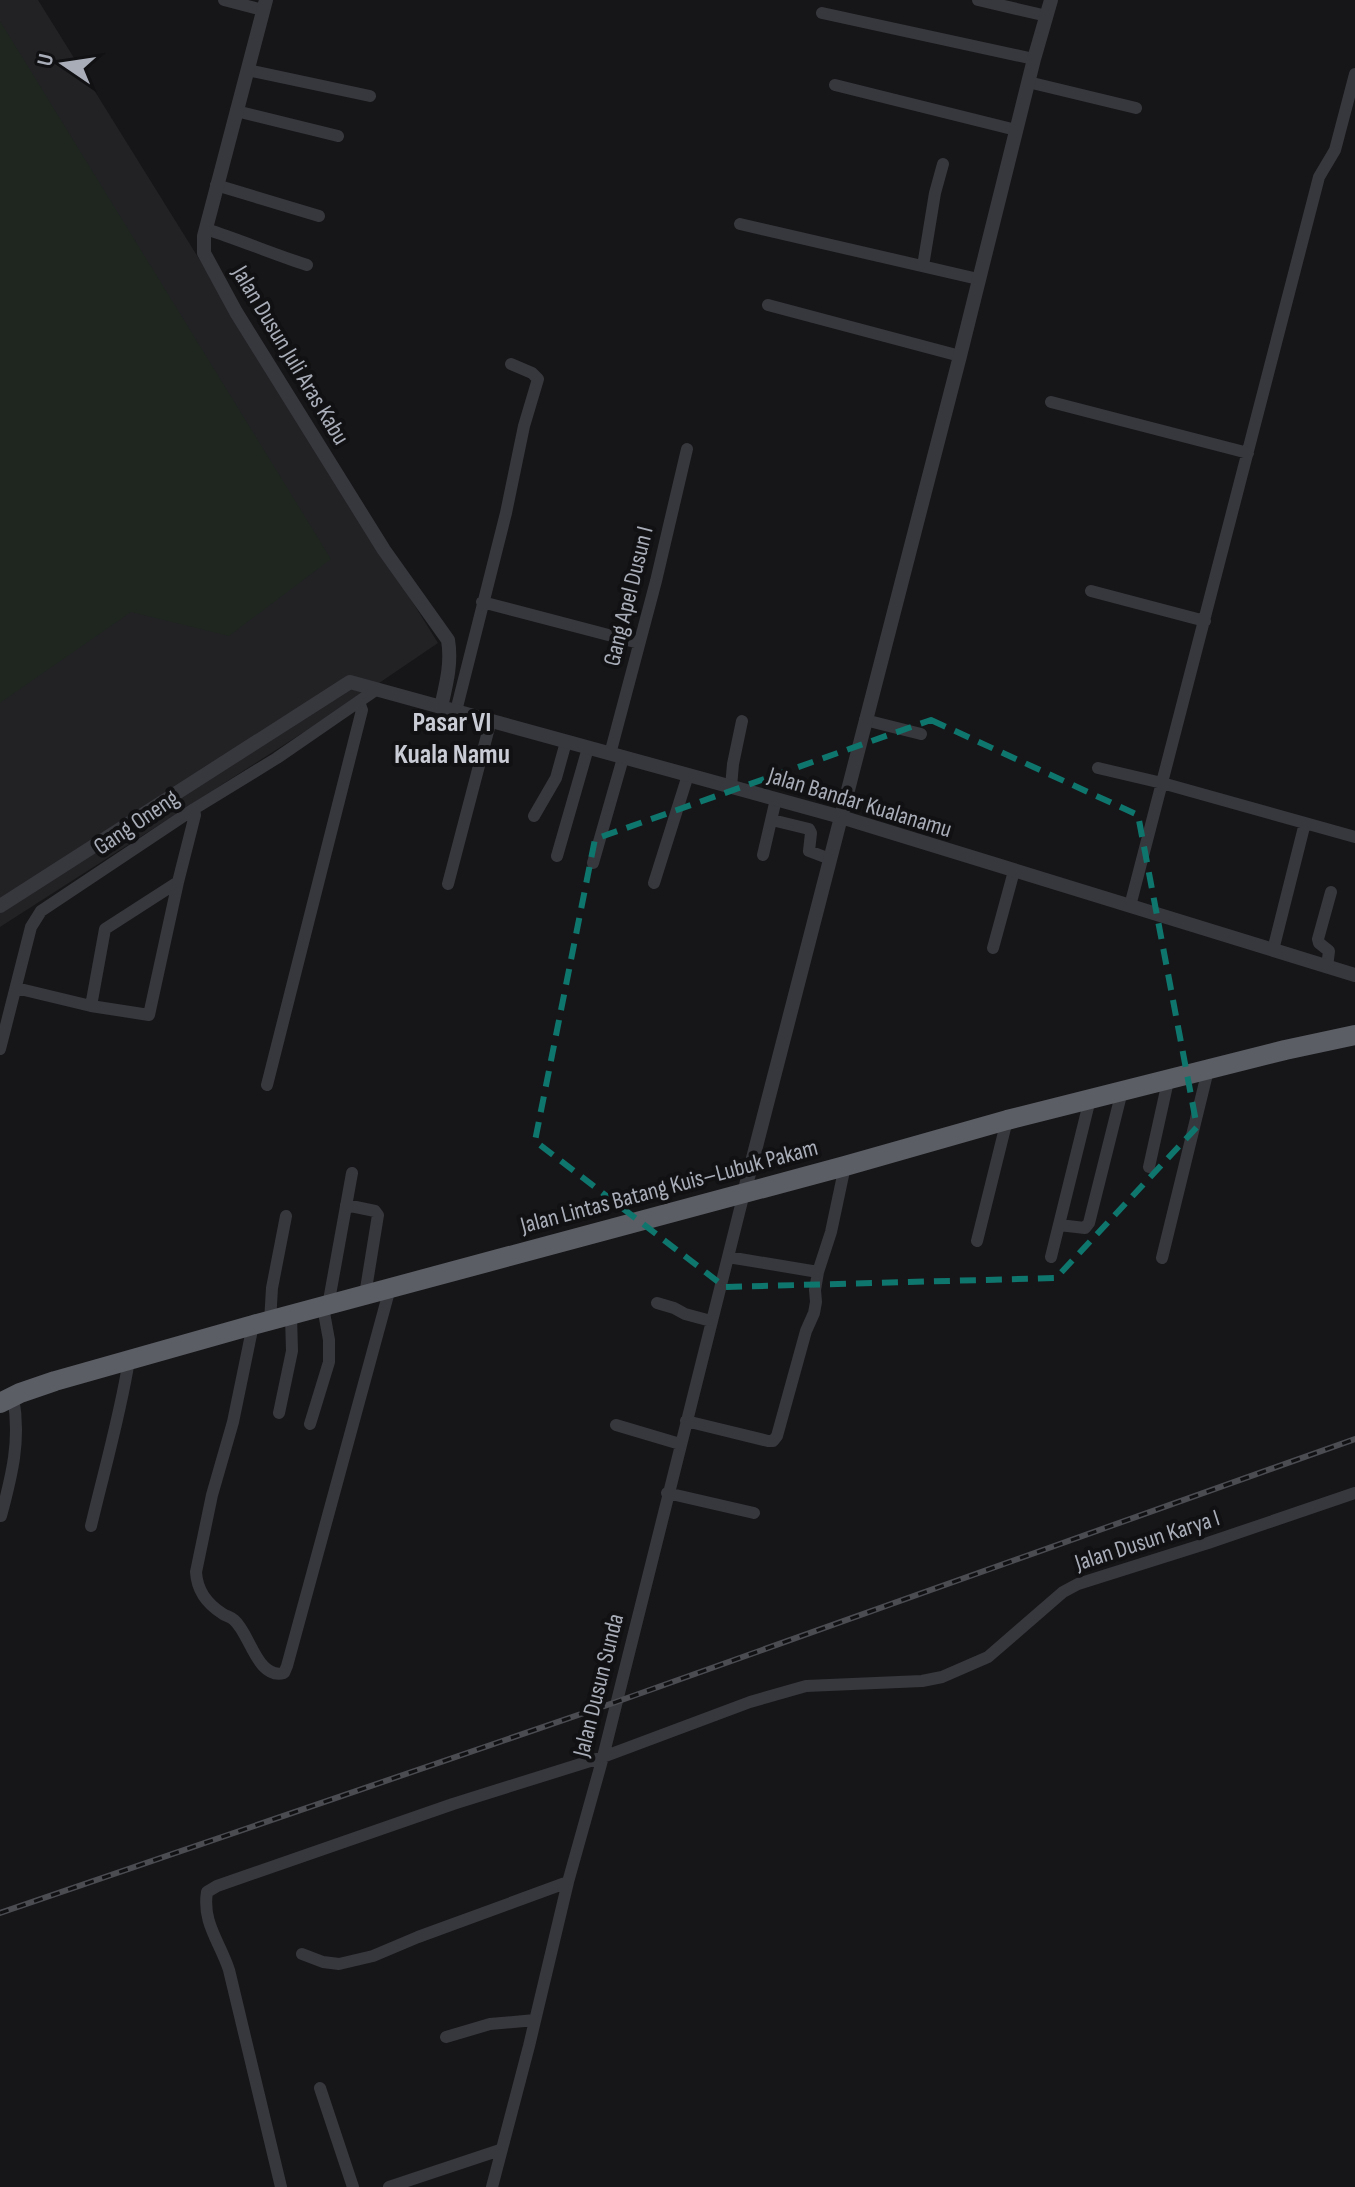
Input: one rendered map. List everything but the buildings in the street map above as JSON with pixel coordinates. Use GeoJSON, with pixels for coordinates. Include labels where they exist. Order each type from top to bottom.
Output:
{"type":"FeatureCollection","features":[{"type":"Feature","properties":{"kind":"highway","name":"Jalan Lintas Batang Kuis–Lubuk Pakam"},"geometry":{"type":"LineString","coordinates":[[6,1400],[55,1381],[261,1323],[1007,1120],[1355,1035]]}},
{"type":"Feature","properties":{"kind":"street"},"geometry":{"type":"LineString","coordinates":[[224,0],[264,5]]}},
{"type":"Feature","properties":{"kind":"street"},"geometry":{"type":"LineString","coordinates":[[978,0],[1047,16]]}},
{"type":"Feature","properties":{"kind":"street"},"geometry":{"type":"LineString","coordinates":[[744,1193],[1051,0]]}},
{"type":"Feature","properties":{"kind":"street","name":"Jalan Dusun Juli Aras Kabu"},"geometry":{"type":"LineString","coordinates":[[264,5],[216,185],[203,243],[204,253],[236,312],[384,550],[448,640],[456,674],[449,709]]}},
{"type":"Feature","properties":{"kind":"street"},"geometry":{"type":"LineString","coordinates":[[822,13],[1034,59]]}},
{"type":"Feature","properties":{"kind":"street"},"geometry":{"type":"LineString","coordinates":[[247,70],[370,96]]}},
{"type":"Feature","properties":{"kind":"street"},"geometry":{"type":"LineString","coordinates":[[1130,906],[1319,177],[1335,150],[1355,74]]}},
{"type":"Feature","properties":{"kind":"street"},"geometry":{"type":"LineString","coordinates":[[1028,82],[1136,108]]}},
{"type":"Feature","properties":{"kind":"street"},"geometry":{"type":"LineString","coordinates":[[835,85],[1016,130]]}},
{"type":"Feature","properties":{"kind":"street"},"geometry":{"type":"LineString","coordinates":[[236,111],[338,136]]}},
{"type":"Feature","properties":{"kind":"street"},"geometry":{"type":"LineString","coordinates":[[923,266],[933,201],[943,164]]}},
{"type":"Feature","properties":{"kind":"street"},"geometry":{"type":"LineString","coordinates":[[216,185],[319,216]]}},
{"type":"Feature","properties":{"kind":"street"},"geometry":{"type":"LineString","coordinates":[[740,224],[978,279]]}},
{"type":"Feature","properties":{"kind":"street"},"geometry":{"type":"LineString","coordinates":[[206,229],[307,265]]}},
{"type":"Feature","properties":{"kind":"street"},"geometry":{"type":"LineString","coordinates":[[768,305],[960,356]]}},
{"type":"Feature","properties":{"kind":"street"},"geometry":{"type":"LineString","coordinates":[[456,674],[482,602],[538,379],[511,364]]}},
{"type":"Feature","properties":{"kind":"street"},"geometry":{"type":"LineString","coordinates":[[1051,402],[1248,453]]}},
{"type":"Feature","properties":{"kind":"street","name":"Gang Apel Dusun I"},"geometry":{"type":"LineString","coordinates":[[593,863],[639,643],[687,449]]}},
{"type":"Feature","properties":{"kind":"street"},"geometry":{"type":"LineString","coordinates":[[1091,591],[1205,621]]}},
{"type":"Feature","properties":{"kind":"street"},"geometry":{"type":"LineString","coordinates":[[482,602],[639,643]]}},
{"type":"Feature","properties":{"kind":"street","name":"Jalan Bandar Kualanamu"},"geometry":{"type":"LineString","coordinates":[[0,906],[350,682],[841,817],[1355,975]]}},
{"type":"Feature","properties":{"kind":"street","name":"Gang Oneng"},"geometry":{"type":"LineString","coordinates":[[0,1049],[31,927],[41,911],[277,758],[377,689]]}},
{"type":"Feature","properties":{"kind":"street"},"geometry":{"type":"LineString","coordinates":[[267,1085],[362,710],[359,702]]}},
{"type":"Feature","properties":{"kind":"street"},"geometry":{"type":"LineString","coordinates":[[448,884],[491,720]]}},
{"type":"Feature","properties":{"kind":"street"},"geometry":{"type":"LineString","coordinates":[[865,720],[921,734]]}},
{"type":"Feature","properties":{"kind":"street"},"geometry":{"type":"LineString","coordinates":[[731,787],[742,721]]}},
{"type":"Feature","properties":{"kind":"street"},"geometry":{"type":"LineString","coordinates":[[534,816],[556,778],[566,742]]}},
{"type":"Feature","properties":{"kind":"street"},"geometry":{"type":"LineString","coordinates":[[557,856],[588,748]]}},
{"type":"Feature","properties":{"kind":"street"},"geometry":{"type":"LineString","coordinates":[[1098,768],[1355,837]]}},
{"type":"Feature","properties":{"kind":"street"},"geometry":{"type":"LineString","coordinates":[[654,883],[688,775]]}},
{"type":"Feature","properties":{"kind":"street"},"geometry":{"type":"LineString","coordinates":[[763,855],[776,799]]}},
{"type":"Feature","properties":{"kind":"street"},"geometry":{"type":"LineString","coordinates":[[794,826],[799,805]]}},
{"type":"Feature","properties":{"kind":"street"},"geometry":{"type":"LineString","coordinates":[[16,988],[91,1006],[149,1015],[194,809]]}},
{"type":"Feature","properties":{"kind":"street"},"geometry":{"type":"LineString","coordinates":[[772,820],[809,829],[809,851],[830,859]]}},
{"type":"Feature","properties":{"kind":"street"},"geometry":{"type":"LineString","coordinates":[[1273,950],[1305,823]]}},
{"type":"Feature","properties":{"kind":"street"},"geometry":{"type":"LineString","coordinates":[[993,948],[1014,871]]}},
{"type":"Feature","properties":{"kind":"street"},"geometry":{"type":"LineString","coordinates":[[91,1006],[105,929],[178,882]]}},
{"type":"Feature","properties":{"kind":"street"},"geometry":{"type":"LineString","coordinates":[[1327,967],[1329,951],[1318,939],[1331,892]]}},
{"type":"Feature","properties":{"kind":"street"},"geometry":{"type":"LineString","coordinates":[[1162,1258],[1208,1070]]}},
{"type":"Feature","properties":{"kind":"street"},"geometry":{"type":"LineString","coordinates":[[1149,1167],[1168,1081]]}},
{"type":"Feature","properties":{"kind":"street"},"geometry":{"type":"LineString","coordinates":[[1059,1225],[1081,1229],[1089,1223],[1122,1091]]}},
{"type":"Feature","properties":{"kind":"street"},"geometry":{"type":"LineString","coordinates":[[1051,1257],[1090,1099]]}},
{"type":"Feature","properties":{"kind":"street"},"geometry":{"type":"LineString","coordinates":[[977,1241],[1007,1120]]}},
{"type":"Feature","properties":{"kind":"street"},"geometry":{"type":"LineString","coordinates":[[686,1421],[768,1441],[775,1439],[814,1313],[818,1272],[831,1232],[845,1166]]}},
{"type":"Feature","properties":{"kind":"street"},"geometry":{"type":"LineString","coordinates":[[310,1424],[329,1362],[326,1306],[352,1173]]}},
{"type":"Feature","properties":{"kind":"street","name":"Jalan Dusun Sunda"},"geometry":{"type":"LineString","coordinates":[[492,2187],[744,1193]]}},
{"type":"Feature","properties":{"kind":"street"},"geometry":{"type":"LineString","coordinates":[[346,1205],[375,1211],[378,1215],[365,1295]]}},
{"type":"Feature","properties":{"kind":"street"},"geometry":{"type":"LineString","coordinates":[[286,1216],[272,1288],[212,1495],[196,1572],[203,1596],[220,1612],[236,1621],[264,1668],[271,1674],[284,1673],[287,1666],[390,1288]]}},
{"type":"Feature","properties":{"kind":"street"},"geometry":{"type":"LineString","coordinates":[[728,1257],[818,1272]]}},
{"type":"Feature","properties":{"kind":"street"},"geometry":{"type":"LineString","coordinates":[[657,1303],[711,1321]]}},
{"type":"Feature","properties":{"kind":"street"},"geometry":{"type":"LineString","coordinates":[[279,1413],[292,1351],[291,1316]]}},
{"type":"Feature","properties":{"kind":"street"},"geometry":{"type":"LineString","coordinates":[[91,1526],[122,1405],[129,1360]]}},
{"type":"Feature","properties":{"kind":"street"},"geometry":{"type":"LineString","coordinates":[[1,1516],[14,1467],[16,1414],[6,1400]]}},
{"type":"Feature","properties":{"kind":"street"},"geometry":{"type":"LineString","coordinates":[[616,1425],[680,1444]]}},
{"type":"Feature","properties":{"kind":"street"},"geometry":{"type":"LineString","coordinates":[[667,1493],[754,1513]]}},
{"type":"Feature","properties":{"kind":"street","name":"Jalan Dusun Karya I"},"geometry":{"type":"LineString","coordinates":[[281,2187],[229,1970],[223,1950],[207,1923],[207,1892],[453,1804],[603,1757],[750,1702],[806,1686],[922,1681],[942,1677],[988,1657],[1063,1592],[1078,1584],[1355,1493]]}},
{"type":"Feature","properties":{"kind":"street"},"geometry":{"type":"LineString","coordinates":[[302,1954],[339,1964],[373,1956],[568,1882]]}},
{"type":"Feature","properties":{"kind":"street"},"geometry":{"type":"LineString","coordinates":[[446,2037],[490,2024],[535,2020]]}},
{"type":"Feature","properties":{"kind":"street"},"geometry":{"type":"LineString","coordinates":[[320,2088],[353,2187]]}},
{"type":"Feature","properties":{"kind":"street"},"geometry":{"type":"LineString","coordinates":[[389,2187],[500,2150]]}},
{"type":"Feature","properties":{"kind":"highlighted area"},"geometry":{"type":"Polygon","coordinates":[[[931,720],[1138,815],[1197,1127],[1056,1278],[725,1287],[535,1141],[595,839],[931,720]]]}},
{"type":"Feature","properties":{"kind":"shaded area"},"geometry":{"type":"Polygon","coordinates":[[[0,0],[38,0],[438,643],[0,927],[0,0]]]}},
{"type":"Feature","properties":{"kind":"shaded area"},"geometry":{"type":"Polygon","coordinates":[[[0,21],[331,559],[229,636],[131,612],[0,703],[0,21]]]}},
{"type":"Feature","properties":{"kind":"railway"},"geometry":{"type":"LineString","coordinates":[[0,1913],[616,1702],[1355,1439]]}},
{"type":"Feature","properties":{"kind":"district","name":"Pasar VI Kuala Namu"},"geometry":{"type":"Point","coordinates":[452,737]}}]}
